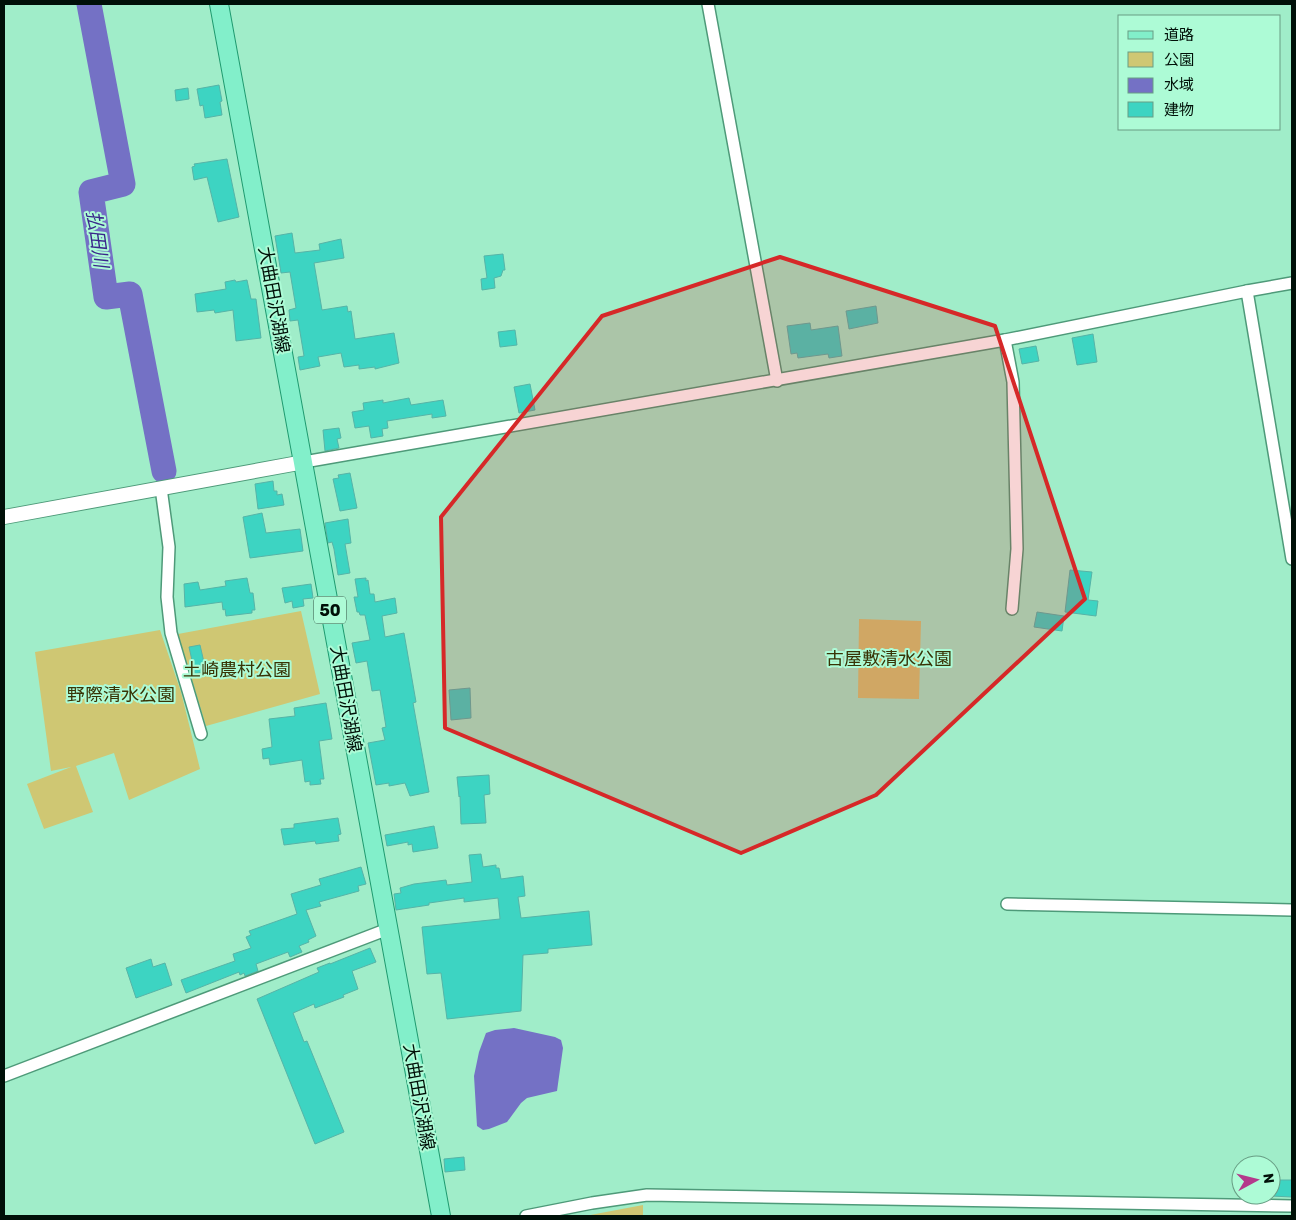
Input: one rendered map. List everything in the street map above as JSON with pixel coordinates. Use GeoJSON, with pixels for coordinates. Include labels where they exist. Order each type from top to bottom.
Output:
{"type":"FeatureCollection","features":[{"type":"Feature","properties":{"kind":"main road","name":"大曲田沢湖線"},"geometry":{"type":"LineString","coordinates":[[219,4],[441,1216]]}},
{"type":"Feature","properties":{"kind":"street"},"geometry":{"type":"LineString","coordinates":[[708,4],[777,381]]}},
{"type":"Feature","properties":{"kind":"street"},"geometry":{"type":"LineString","coordinates":[[4,517],[544,419],[777,381],[1005,340],[1292,283]]}},
{"type":"Feature","properties":{"kind":"street"},"geometry":{"type":"LineString","coordinates":[[1247,291],[1292,559]]}},
{"type":"Feature","properties":{"kind":"street"},"geometry":{"type":"LineString","coordinates":[[1005,340],[1013,382],[1017,549],[1012,609]]}},
{"type":"Feature","properties":{"kind":"street"},"geometry":{"type":"LineString","coordinates":[[161,488],[169,547],[167,597],[171,633],[201,734]]}},
{"type":"Feature","properties":{"kind":"street"},"geometry":{"type":"LineString","coordinates":[[1007,904],[1292,910]]}},
{"type":"Feature","properties":{"kind":"street"},"geometry":{"type":"LineString","coordinates":[[4,1076],[388,928]]}},
{"type":"Feature","properties":{"kind":"street"},"geometry":{"type":"LineString","coordinates":[[526,1216],[592,1203],[647,1195],[1292,1206]]}},
{"type":"Feature","properties":{"kind":"highlighted area"},"geometry":{"type":"Polygon","coordinates":[[[780,257],[995,326],[1085,599],[876,795],[741,853],[445,728],[441,517],[602,316],[780,257]]]}},
{"type":"Feature","properties":{"kind":"green space","name":"土崎農村公園"},"geometry":{"type":"Polygon","coordinates":[[[301,611],[320,694],[206,726],[178,634],[301,611]]]}},
{"type":"Feature","properties":{"kind":"green space","name":"古屋敷清水公園"},"geometry":{"type":"Polygon","coordinates":[[[859,619],[921,621],[919,699],[858,698],[859,619]]]}},
{"type":"Feature","properties":{"kind":"green space","name":"野際清水公園"},"geometry":{"type":"Polygon","coordinates":[[[160,630],[181,692],[200,769],[129,800],[114,753],[76,766],[93,812],[44,829],[27,784],[71,767],[51,771],[35,652],[160,630]]]}},
{"type":"Feature","properties":{"kind":"green space"},"geometry":{"type":"Polygon","coordinates":[[[643,1205],[643,1216],[585,1216],[643,1205]]]}},
{"type":"Feature","properties":{"kind":"water"},"geometry":{"type":"Polygon","coordinates":[[[514,1028],[561,1040],[563,1048],[557,1091],[527,1098],[507,1122],[483,1130],[477,1126],[474,1076],[479,1052],[486,1033],[514,1028]]]}},
{"type":"Feature","properties":{"kind":"building"},"geometry":{"type":"Polygon","coordinates":[[[219,85],[222,115],[205,118],[203,105],[200,106],[197,89],[219,85]]]}},
{"type":"Feature","properties":{"kind":"building"},"geometry":{"type":"Polygon","coordinates":[[[188,88],[189,99],[176,101],[175,90],[188,88]]]}},
{"type":"Feature","properties":{"kind":"building"},"geometry":{"type":"Polygon","coordinates":[[[227,159],[239,217],[218,222],[207,177],[194,180],[192,167],[195,166],[194,164],[227,159]]]}},
{"type":"Feature","properties":{"kind":"building"},"geometry":{"type":"Polygon","coordinates":[[[292,233],[295,253],[320,250],[319,244],[341,239],[344,258],[314,263],[322,310],[347,306],[348,312],[351,311],[355,339],[394,333],[399,363],[375,369],[375,367],[359,369],[359,365],[344,367],[341,353],[318,357],[320,366],[300,370],[298,357],[304,356],[298,320],[290,321],[289,310],[296,308],[290,272],[281,273],[275,236],[292,233]]]}},
{"type":"Feature","properties":{"kind":"building"},"geometry":{"type":"Polygon","coordinates":[[[503,254],[505,270],[503,270],[501,276],[494,278],[495,288],[482,290],[481,279],[487,278],[484,256],[503,254]]]}},
{"type":"Feature","properties":{"kind":"building"},"geometry":{"type":"Polygon","coordinates":[[[235,280],[236,282],[247,280],[251,299],[256,299],[261,338],[236,341],[233,310],[215,313],[214,310],[197,312],[195,294],[226,289],[225,282],[235,280]]]}},
{"type":"Feature","properties":{"kind":"building"},"geometry":{"type":"Polygon","coordinates":[[[876,306],[878,323],[849,329],[846,311],[876,306]]]}},
{"type":"Feature","properties":{"kind":"building"},"geometry":{"type":"Polygon","coordinates":[[[810,323],[811,330],[838,326],[842,356],[829,358],[828,354],[798,358],[797,353],[791,354],[787,326],[810,323]]]}},
{"type":"Feature","properties":{"kind":"building"},"geometry":{"type":"Polygon","coordinates":[[[515,330],[517,345],[500,347],[498,332],[515,330]]]}},
{"type":"Feature","properties":{"kind":"building"},"geometry":{"type":"Polygon","coordinates":[[[1093,334],[1097,362],[1077,365],[1072,338],[1093,334]]]}},
{"type":"Feature","properties":{"kind":"building"},"geometry":{"type":"Polygon","coordinates":[[[1036,346],[1039,361],[1022,364],[1019,349],[1036,346]]]}},
{"type":"Feature","properties":{"kind":"building"},"geometry":{"type":"Polygon","coordinates":[[[530,384],[535,410],[519,413],[514,387],[530,384]]]}},
{"type":"Feature","properties":{"kind":"building"},"geometry":{"type":"Polygon","coordinates":[[[409,398],[411,405],[443,400],[446,416],[432,418],[432,414],[387,421],[388,428],[382,429],[383,436],[371,438],[369,426],[355,428],[352,412],[364,410],[363,403],[383,400],[383,403],[409,398]]]}},
{"type":"Feature","properties":{"kind":"building"},"geometry":{"type":"Polygon","coordinates":[[[339,428],[341,438],[337,439],[339,448],[325,451],[323,430],[339,428]]]}},
{"type":"Feature","properties":{"kind":"building"},"geometry":{"type":"Polygon","coordinates":[[[350,473],[357,508],[340,511],[333,479],[339,478],[338,475],[350,473]]]}},
{"type":"Feature","properties":{"kind":"building"},"geometry":{"type":"Polygon","coordinates":[[[273,481],[274,491],[277,491],[277,495],[282,494],[284,505],[258,509],[255,484],[273,481]]]}},
{"type":"Feature","properties":{"kind":"building"},"geometry":{"type":"Polygon","coordinates":[[[262,513],[266,533],[300,529],[303,551],[250,558],[243,517],[262,513]]]}},
{"type":"Feature","properties":{"kind":"building"},"geometry":{"type":"Polygon","coordinates":[[[348,519],[351,543],[345,544],[350,573],[338,575],[334,549],[332,542],[328,543],[325,523],[348,519]]]}},
{"type":"Feature","properties":{"kind":"building"},"geometry":{"type":"Polygon","coordinates":[[[1070,570],[1092,572],[1088,600],[1098,601],[1096,616],[1065,612],[1070,570]]]}},
{"type":"Feature","properties":{"kind":"building"},"geometry":{"type":"Polygon","coordinates":[[[247,578],[250,593],[253,593],[255,610],[252,610],[252,613],[226,616],[222,602],[185,607],[184,584],[198,582],[200,590],[226,586],[225,581],[247,578]]]}},
{"type":"Feature","properties":{"kind":"building"},"geometry":{"type":"Polygon","coordinates":[[[366,578],[370,594],[374,594],[375,602],[395,598],[397,613],[382,616],[385,637],[404,633],[416,702],[413,703],[429,792],[410,796],[405,783],[389,786],[389,783],[376,785],[368,743],[385,740],[382,728],[386,727],[380,690],[372,691],[367,661],[356,663],[352,643],[370,640],[365,615],[360,615],[357,612],[354,597],[358,597],[355,579],[366,578]]]}},
{"type":"Feature","properties":{"kind":"building"},"geometry":{"type":"Polygon","coordinates":[[[311,584],[313,598],[303,599],[304,606],[293,608],[292,601],[285,603],[282,588],[311,584]]]}},
{"type":"Feature","properties":{"kind":"building"},"geometry":{"type":"Polygon","coordinates":[[[1037,612],[1064,616],[1062,631],[1034,627],[1037,612]]]}},
{"type":"Feature","properties":{"kind":"building"},"geometry":{"type":"Polygon","coordinates":[[[200,645],[206,671],[195,674],[189,647],[200,645]]]}},
{"type":"Feature","properties":{"kind":"building"},"geometry":{"type":"Polygon","coordinates":[[[470,688],[471,718],[451,720],[449,690],[470,688]]]}},
{"type":"Feature","properties":{"kind":"building"},"geometry":{"type":"Polygon","coordinates":[[[326,703],[332,739],[319,741],[324,779],[320,779],[321,784],[310,785],[310,781],[305,782],[302,760],[270,765],[269,758],[263,759],[262,749],[272,747],[269,719],[295,716],[294,708],[326,703]]]}},
{"type":"Feature","properties":{"kind":"building"},"geometry":{"type":"Polygon","coordinates":[[[489,775],[490,794],[484,795],[486,823],[461,824],[457,777],[489,775]]]}},
{"type":"Feature","properties":{"kind":"building"},"geometry":{"type":"Polygon","coordinates":[[[338,818],[341,834],[338,835],[339,841],[316,844],[315,841],[284,845],[281,829],[294,828],[294,824],[338,818]]]}},
{"type":"Feature","properties":{"kind":"building"},"geometry":{"type":"Polygon","coordinates":[[[434,826],[438,848],[413,852],[412,844],[408,845],[408,842],[387,846],[385,835],[434,826]]]}},
{"type":"Feature","properties":{"kind":"building"},"geometry":{"type":"Polygon","coordinates":[[[481,854],[483,867],[496,865],[496,868],[499,868],[501,879],[523,876],[525,896],[518,897],[521,918],[589,911],[592,945],[548,949],[548,953],[523,955],[521,1011],[447,1019],[441,973],[427,974],[422,927],[500,919],[498,898],[464,902],[464,898],[396,910],[394,894],[401,893],[400,888],[414,884],[446,880],[447,885],[472,882],[469,855],[481,854]]]}},
{"type":"Feature","properties":{"kind":"building"},"geometry":{"type":"Polygon","coordinates":[[[361,867],[366,884],[358,886],[359,891],[319,902],[321,906],[306,910],[316,936],[308,940],[309,942],[299,946],[302,952],[290,957],[288,952],[256,964],[258,971],[245,976],[244,973],[240,975],[239,972],[186,993],[181,980],[235,961],[233,954],[251,948],[246,937],[251,935],[249,931],[297,914],[291,894],[321,885],[319,879],[361,867]]]}},
{"type":"Feature","properties":{"kind":"building"},"geometry":{"type":"Polygon","coordinates":[[[370,948],[376,962],[352,971],[358,989],[343,995],[344,997],[315,1008],[314,1004],[293,1013],[304,1042],[307,1041],[344,1132],[315,1144],[257,999],[319,972],[317,968],[370,948]]]}},
{"type":"Feature","properties":{"kind":"building"},"geometry":{"type":"Polygon","coordinates":[[[151,959],[153,967],[165,963],[172,985],[136,998],[126,968],[151,959]]]}},
{"type":"Feature","properties":{"kind":"building"},"geometry":{"type":"Polygon","coordinates":[[[464,1157],[465,1170],[445,1172],[444,1159],[464,1157]]]}},
{"type":"Feature","properties":{"kind":"building"},"geometry":{"type":"Polygon","coordinates":[[[1281,1180],[1292,1180],[1292,1197],[1281,1196],[1281,1180]]]}},
{"type":"Feature","properties":{"kind":"waterway","name":"払田川"},"geometry":{"type":"LineString","coordinates":[[89,4],[123,184],[91,192],[106,297],[130,294],[164,471]]}}]}
